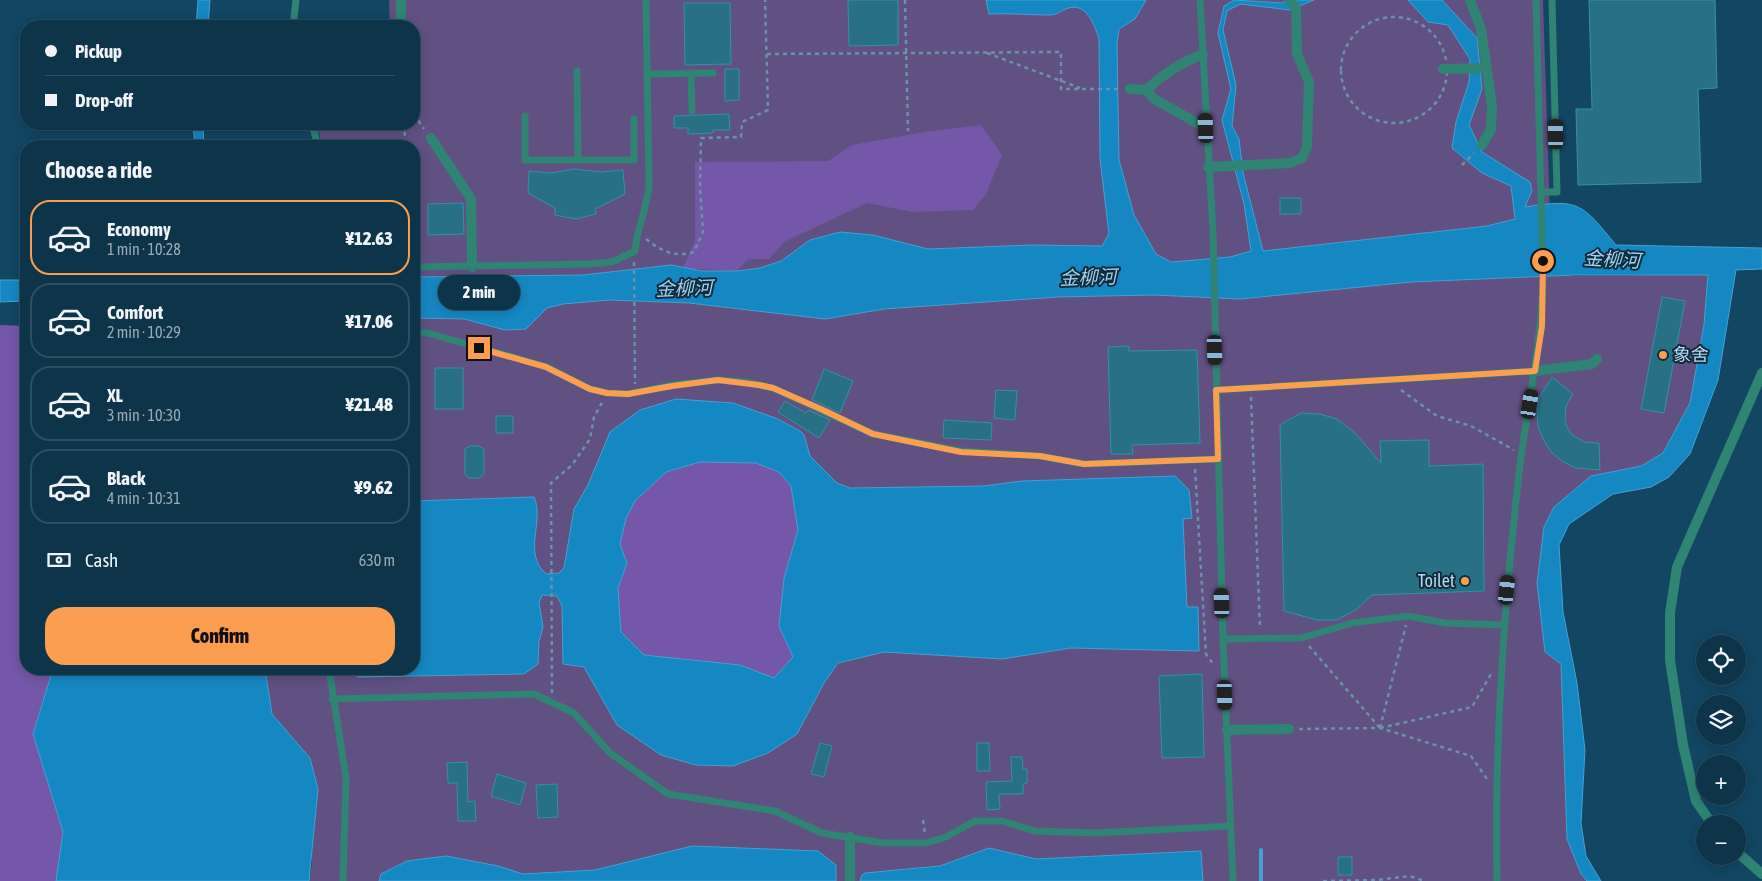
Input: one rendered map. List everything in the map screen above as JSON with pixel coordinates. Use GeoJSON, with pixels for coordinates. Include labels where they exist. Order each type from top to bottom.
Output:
{"type":"FeatureCollection","features":[{"type":"Feature","properties":{"kind":"street"},"geometry":{"type":"LineString","coordinates":[[400,0],[401,20]]}},
{"type":"Feature","properties":{"kind":"street"},"geometry":{"type":"LineString","coordinates":[[1470,0],[1481,29],[1484,68],[1492,106],[1491,129],[1482,145]]}},
{"type":"Feature","properties":{"kind":"street"},"geometry":{"type":"LineString","coordinates":[[1208,167],[1232,164],[1290,163],[1302,158],[1307,147],[1310,82],[1297,54],[1293,4]]}},
{"type":"Feature","properties":{"kind":"street"},"geometry":{"type":"LineString","coordinates":[[1146,90],[1158,79],[1190,59],[1203,54]]}},
{"type":"Feature","properties":{"kind":"street"},"geometry":{"type":"LineString","coordinates":[[1445,69],[1484,68]]}},
{"type":"Feature","properties":{"kind":"street"},"geometry":{"type":"LineString","coordinates":[[1130,89],[1146,90],[1154,99],[1206,128]]}},
{"type":"Feature","properties":{"kind":"street"},"geometry":{"type":"LineString","coordinates":[[431,138],[470,199],[472,267]]}},
{"type":"Feature","properties":{"kind":"street"},"geometry":{"type":"LineString","coordinates":[[1535,371],[1592,364],[1597,359]]}},
{"type":"Feature","properties":{"kind":"street"},"geometry":{"type":"LineString","coordinates":[[1706,815],[1696,801],[1683,745],[1670,660],[1670,614],[1677,567],[1762,373]]}},
{"type":"Feature","properties":{"kind":"street"},"geometry":{"type":"LineString","coordinates":[[1226,730],[1289,729]]}},
{"type":"Feature","properties":{"kind":"street"},"geometry":{"type":"LineString","coordinates":[[850,836],[850,881]]}},
{"type":"Feature","properties":{"kind":"street"},"geometry":{"type":"LineString","coordinates":[[1746,860],[1762,874]]}},
{"type":"Feature","properties":{"kind":"lane"},"geometry":{"type":"LineString","coordinates":[[294,20],[296,0]]}},
{"type":"Feature","properties":{"kind":"lane"},"geometry":{"type":"LineString","coordinates":[[420,267],[590,264],[612,262],[635,251],[638,233],[648,201],[646,0]]}},
{"type":"Feature","properties":{"kind":"lane"},"geometry":{"type":"LineString","coordinates":[[1200,0],[1213,232],[1224,678],[1232,881]]}},
{"type":"Feature","properties":{"kind":"lane"},"geometry":{"type":"LineString","coordinates":[[1496,881],[1495,791],[1504,625],[1522,454],[1542,326],[1543,281],[1536,0]]}},
{"type":"Feature","properties":{"kind":"lane"},"geometry":{"type":"LineString","coordinates":[[1541,192],[1557,192],[1552,0]]}},
{"type":"Feature","properties":{"kind":"lane"},"geometry":{"type":"LineString","coordinates":[[578,71],[578,160]]}},
{"type":"Feature","properties":{"kind":"lane"},"geometry":{"type":"LineString","coordinates":[[691,73],[692,111]]}},
{"type":"Feature","properties":{"kind":"lane"},"geometry":{"type":"LineString","coordinates":[[647,74],[713,73]]}},
{"type":"Feature","properties":{"kind":"lane"},"geometry":{"type":"LineString","coordinates":[[525,116],[525,160],[648,160]]}},
{"type":"Feature","properties":{"kind":"lane"},"geometry":{"type":"LineString","coordinates":[[634,119],[634,160]]}},
{"type":"Feature","properties":{"kind":"lane"},"geometry":{"type":"LineString","coordinates":[[420,333],[546,367],[590,389],[607,393],[635,393],[718,380],[745,382],[773,388],[873,434],[961,452],[1040,456],[1084,464],[1218,459]]}},
{"type":"Feature","properties":{"kind":"lane"},"geometry":{"type":"LineString","coordinates":[[1216,390],[1535,371]]}},
{"type":"Feature","properties":{"kind":"lane"},"geometry":{"type":"LineString","coordinates":[[1223,639],[1301,638],[1352,623],[1408,616],[1446,623],[1504,625]]}},
{"type":"Feature","properties":{"kind":"lane"},"geometry":{"type":"LineString","coordinates":[[330,675],[346,778],[343,881]]}},
{"type":"Feature","properties":{"kind":"lane"},"geometry":{"type":"LineString","coordinates":[[332,699],[534,694],[574,713],[610,753],[668,794],[775,811],[822,833],[850,836],[883,843],[926,843],[946,837],[975,821],[1002,821],[1035,831],[1096,833],[1231,826]]}},
{"type":"Feature","properties":{"kind":"path"},"geometry":{"type":"LineString","coordinates":[[638,233],[670,254],[684,255],[694,252],[699,245],[703,232],[700,187],[701,138],[741,137],[742,122],[768,110],[765,0]]}},
{"type":"Feature","properties":{"kind":"path"},"geometry":{"type":"LineString","coordinates":[[905,0],[908,131]]}},
{"type":"Feature","properties":{"kind":"path"},"geometry":{"type":"LineString","coordinates":[[1396,17],[1411,20],[1424,26],[1435,36],[1443,49],[1445,69],[1444,90],[1437,102],[1427,112],[1415,119],[1395,124],[1374,120],[1361,112],[1348,95],[1341,74],[1342,59],[1356,33],[1375,21],[1396,17]]}},
{"type":"Feature","properties":{"kind":"path"},"geometry":{"type":"LineString","coordinates":[[983,52],[1084,89]]}},
{"type":"Feature","properties":{"kind":"path"},"geometry":{"type":"LineString","coordinates":[[767,54],[1061,52],[1061,89],[1130,89]]}},
{"type":"Feature","properties":{"kind":"path"},"geometry":{"type":"LineString","coordinates":[[420,122],[431,138]]}},
{"type":"Feature","properties":{"kind":"path"},"geometry":{"type":"LineString","coordinates":[[404,130],[405,138]]}},
{"type":"Feature","properties":{"kind":"path"},"geometry":{"type":"LineString","coordinates":[[1462,165],[1482,145]]}},
{"type":"Feature","properties":{"kind":"path"},"geometry":{"type":"LineString","coordinates":[[634,267],[635,393]]}},
{"type":"Feature","properties":{"kind":"path"},"geometry":{"type":"LineString","coordinates":[[1387,380],[1437,416],[1471,426],[1522,454]]}},
{"type":"Feature","properties":{"kind":"path"},"geometry":{"type":"LineString","coordinates":[[1251,388],[1260,638]]}},
{"type":"Feature","properties":{"kind":"path"},"geometry":{"type":"LineString","coordinates":[[552,702],[551,483],[572,465],[590,439],[594,417],[607,393]]}},
{"type":"Feature","properties":{"kind":"path"},"geometry":{"type":"LineString","coordinates":[[1194,460],[1206,654],[1224,678]]}},
{"type":"Feature","properties":{"kind":"path"},"geometry":{"type":"LineString","coordinates":[[1380,728],[1408,616]]}},
{"type":"Feature","properties":{"kind":"path"},"geometry":{"type":"LineString","coordinates":[[1301,638],[1380,728],[1471,756],[1495,791]]}},
{"type":"Feature","properties":{"kind":"path"},"geometry":{"type":"LineString","coordinates":[[1289,729],[1380,728],[1472,707],[1492,673]]}},
{"type":"Feature","properties":{"kind":"path"},"geometry":{"type":"LineString","coordinates":[[924,820],[926,843]]}},
{"type":"Feature","properties":{"kind":"path"},"geometry":{"type":"LineString","coordinates":[[1323,881],[1378,880],[1410,876],[1424,881]]}},
{"type":"Feature","properties":{"kind":"shaded area"},"geometry":{"type":"Polygon","coordinates":[[[389,0],[1543,0],[1552,276],[1709,275],[1704,325],[1690,403],[1663,453],[1641,466],[1591,476],[1544,527],[1537,583],[1545,652],[1561,664],[1567,839],[1581,874],[1587,881],[309,881],[312,864],[310,758],[272,714],[266,675],[420,675],[420,140],[321,140],[318,130],[420,130],[420,20],[390,20],[389,0]]]}},
{"type":"Feature","properties":{"kind":"shaded area"},"geometry":{"type":"Polygon","coordinates":[[[981,125],[1002,155],[986,194],[973,210],[913,212],[867,203],[784,242],[769,259],[748,259],[737,271],[683,268],[695,241],[695,162],[828,161],[852,145],[924,132],[981,125]]]}},
{"type":"Feature","properties":{"kind":"shaded area"},"geometry":{"type":"Polygon","coordinates":[[[0,325],[20,326],[20,675],[51,675],[33,734],[63,832],[56,881],[0,881],[0,325]]]}},
{"type":"Feature","properties":{"kind":"shaded area"},"geometry":{"type":"Polygon","coordinates":[[[700,462],[756,463],[779,472],[791,486],[798,530],[784,578],[779,626],[793,657],[774,678],[740,665],[644,655],[621,632],[618,588],[627,563],[620,544],[626,518],[635,501],[666,472],[700,462]]]}},
{"type":"Feature","properties":{"kind":"water"},"geometry":{"type":"Polygon","coordinates":[[[198,0],[210,0],[208,20],[196,20],[198,0]]]}},
{"type":"Feature","properties":{"kind":"water","name":"金柳河"},"geometry":{"type":"Polygon","coordinates":[[[986,0],[1146,0],[1135,19],[1119,29],[1117,44],[1119,160],[1134,215],[1156,254],[1171,262],[1230,257],[1251,251],[1244,204],[1222,120],[1231,89],[1218,33],[1224,6],[1234,0],[1282,3],[1288,0],[1314,0],[1290,10],[1240,4],[1227,11],[1223,30],[1236,85],[1232,126],[1239,139],[1243,173],[1263,251],[1487,226],[1515,219],[1511,186],[1482,173],[1452,148],[1456,122],[1469,82],[1470,59],[1448,25],[1428,22],[1408,0],[1442,0],[1477,38],[1482,89],[1469,125],[1482,152],[1530,182],[1532,191],[1525,207],[1558,203],[1578,207],[1595,220],[1616,245],[1762,248],[1762,269],[1736,270],[1718,380],[1690,454],[1669,477],[1651,487],[1613,494],[1569,524],[1559,545],[1563,612],[1577,683],[1585,750],[1581,823],[1586,856],[1601,881],[1587,881],[1581,874],[1567,839],[1561,664],[1545,652],[1537,583],[1544,527],[1554,507],[1591,476],[1641,466],[1663,453],[1690,403],[1704,325],[1708,275],[1575,275],[1411,282],[1240,299],[1153,295],[1058,297],[884,309],[825,319],[689,303],[610,300],[563,304],[547,308],[526,329],[505,330],[464,319],[420,318],[420,277],[583,275],[671,265],[702,271],[737,271],[760,268],[781,261],[810,240],[840,232],[873,235],[928,249],[1032,245],[1102,246],[1109,234],[1100,159],[1099,39],[1092,21],[1084,11],[1073,7],[1051,15],[989,14],[986,0]]]}},
{"type":"Feature","properties":{"kind":"water"},"geometry":{"type":"Polygon","coordinates":[[[194,130],[203,130],[204,140],[194,140],[194,130]]]}},
{"type":"Feature","properties":{"kind":"water"},"geometry":{"type":"Polygon","coordinates":[[[0,280],[20,280],[20,301],[0,302],[0,280]]]}},
{"type":"Feature","properties":{"kind":"water"},"geometry":{"type":"Polygon","coordinates":[[[676,399],[733,403],[778,419],[800,431],[804,435],[810,456],[837,483],[850,488],[984,486],[1022,481],[1175,476],[1189,490],[1192,518],[1183,519],[1187,607],[1198,607],[1199,651],[1071,648],[1002,659],[884,652],[838,663],[824,683],[797,734],[768,753],[733,766],[696,765],[661,755],[617,725],[584,667],[563,664],[562,606],[557,596],[542,595],[539,603],[543,627],[539,641],[538,664],[524,674],[357,677],[357,675],[420,675],[420,501],[534,497],[537,507],[536,556],[539,565],[546,574],[559,573],[564,568],[574,509],[588,485],[610,432],[640,410],[676,399]],[[700,462],[666,472],[635,501],[626,518],[620,544],[627,563],[618,588],[621,632],[644,655],[740,665],[774,678],[793,657],[779,626],[784,578],[798,530],[791,486],[779,472],[756,463],[700,462]]]}},
{"type":"Feature","properties":{"kind":"water"},"geometry":{"type":"Polygon","coordinates":[[[51,675],[266,675],[272,714],[310,758],[318,789],[309,881],[56,881],[63,832],[33,734],[51,675]]]}},
{"type":"Feature","properties":{"kind":"water"},"geometry":{"type":"Polygon","coordinates":[[[692,846],[818,851],[836,865],[836,881],[379,881],[381,874],[407,861],[446,856],[498,866],[523,874],[595,870],[692,846]]]}},
{"type":"Feature","properties":{"kind":"water"},"geometry":{"type":"Polygon","coordinates":[[[989,848],[1036,859],[1201,851],[1203,881],[860,881],[865,873],[940,866],[989,848]]]}},
{"type":"Feature","properties":{"kind":"building"},"geometry":{"type":"Polygon","coordinates":[[[848,0],[898,0],[898,45],[849,46],[848,0]]]}},
{"type":"Feature","properties":{"kind":"building"},"geometry":{"type":"Polygon","coordinates":[[[1589,0],[1715,0],[1717,88],[1698,89],[1701,182],[1578,185],[1576,109],[1592,109],[1589,0]]]}},
{"type":"Feature","properties":{"kind":"building"},"geometry":{"type":"Polygon","coordinates":[[[684,3],[730,3],[731,64],[685,65],[684,3]]]}},
{"type":"Feature","properties":{"kind":"building"},"geometry":{"type":"Polygon","coordinates":[[[725,69],[739,69],[739,100],[725,101],[725,69]]]}},
{"type":"Feature","properties":{"kind":"building"},"geometry":{"type":"Polygon","coordinates":[[[729,114],[730,130],[713,130],[713,133],[688,134],[688,128],[674,128],[674,116],[729,114]]]}},
{"type":"Feature","properties":{"kind":"building"},"geometry":{"type":"Polygon","coordinates":[[[574,169],[601,172],[623,170],[625,194],[595,209],[596,214],[576,219],[555,215],[555,208],[528,193],[529,171],[551,173],[574,169]]]}},
{"type":"Feature","properties":{"kind":"building"},"geometry":{"type":"Polygon","coordinates":[[[1280,198],[1301,198],[1301,214],[1280,214],[1280,198]]]}},
{"type":"Feature","properties":{"kind":"building"},"geometry":{"type":"Polygon","coordinates":[[[463,203],[464,234],[428,235],[428,204],[463,203]]]}},
{"type":"Feature","properties":{"kind":"building","name":"象舍"},"geometry":{"type":"Polygon","coordinates":[[[1662,297],[1685,301],[1664,413],[1641,409],[1662,297]]]}},
{"type":"Feature","properties":{"kind":"building"},"geometry":{"type":"Polygon","coordinates":[[[1129,346],[1129,351],[1197,350],[1200,443],[1132,445],[1133,454],[1111,454],[1108,347],[1129,346]]]}},
{"type":"Feature","properties":{"kind":"building"},"geometry":{"type":"Polygon","coordinates":[[[435,368],[463,368],[463,409],[435,409],[435,368]]]}},
{"type":"Feature","properties":{"kind":"building"},"geometry":{"type":"Polygon","coordinates":[[[824,369],[853,381],[840,413],[812,400],[824,369]]]}},
{"type":"Feature","properties":{"kind":"building"},"geometry":{"type":"Polygon","coordinates":[[[1552,377],[1573,394],[1566,406],[1565,420],[1571,434],[1584,442],[1599,443],[1600,470],[1575,468],[1562,461],[1551,452],[1543,439],[1538,426],[1539,398],[1552,377]]]}},
{"type":"Feature","properties":{"kind":"building"},"geometry":{"type":"Polygon","coordinates":[[[996,390],[1017,391],[1015,420],[994,418],[996,390]]]}},
{"type":"Feature","properties":{"kind":"building"},"geometry":{"type":"Polygon","coordinates":[[[785,401],[806,413],[808,410],[830,420],[819,438],[778,412],[785,401]]]}},
{"type":"Feature","properties":{"kind":"building"},"geometry":{"type":"Polygon","coordinates":[[[1301,413],[1320,414],[1337,419],[1354,432],[1381,463],[1380,441],[1429,440],[1429,466],[1483,464],[1484,591],[1372,595],[1357,609],[1337,620],[1317,620],[1284,611],[1280,425],[1301,413]]]}},
{"type":"Feature","properties":{"kind":"building"},"geometry":{"type":"Polygon","coordinates":[[[496,416],[513,416],[513,433],[496,433],[496,416]]]}},
{"type":"Feature","properties":{"kind":"building"},"geometry":{"type":"Polygon","coordinates":[[[944,420],[992,423],[991,440],[943,438],[944,420]]]}},
{"type":"Feature","properties":{"kind":"building"},"geometry":{"type":"Polygon","coordinates":[[[470,446],[479,446],[484,449],[484,474],[479,478],[469,478],[465,474],[465,449],[470,446]]]}},
{"type":"Feature","properties":{"kind":"building"},"geometry":{"type":"Polygon","coordinates":[[[1202,674],[1204,757],[1162,758],[1159,676],[1202,674]]]}},
{"type":"Feature","properties":{"kind":"building"},"geometry":{"type":"Polygon","coordinates":[[[820,743],[832,746],[824,777],[811,774],[820,743]]]}},
{"type":"Feature","properties":{"kind":"building"},"geometry":{"type":"Polygon","coordinates":[[[977,743],[989,743],[990,771],[977,771],[977,743]]]}},
{"type":"Feature","properties":{"kind":"building"},"geometry":{"type":"Polygon","coordinates":[[[1011,757],[1022,757],[1023,769],[1027,769],[1027,783],[1023,784],[1023,794],[999,794],[1000,809],[987,810],[986,782],[1012,781],[1011,757]]]}},
{"type":"Feature","properties":{"kind":"building"},"geometry":{"type":"Polygon","coordinates":[[[467,762],[468,802],[475,801],[476,821],[458,821],[457,783],[448,783],[447,763],[467,762]]]}},
{"type":"Feature","properties":{"kind":"building"},"geometry":{"type":"Polygon","coordinates":[[[497,774],[526,783],[520,805],[491,796],[497,774]]]}},
{"type":"Feature","properties":{"kind":"building"},"geometry":{"type":"Polygon","coordinates":[[[557,784],[558,817],[538,818],[536,785],[557,784]]]}},
{"type":"Feature","properties":{"kind":"building"},"geometry":{"type":"Polygon","coordinates":[[[1338,857],[1352,857],[1352,875],[1338,875],[1338,857]]]}},
{"type":"Feature","properties":{"kind":"waterway"},"geometry":{"type":"LineString","coordinates":[[1261,850],[1261,881]]}},
{"type":"Feature","properties":{"kind":"place","name":"象舍"},"geometry":{"type":"Point","coordinates":[1663,355]}},
{"type":"Feature","properties":{"kind":"place","name":"Toilet"},"geometry":{"type":"Point","coordinates":[1465,581]}},
{"type":"Feature","properties":{"kind":"route"},"geometry":{"type":"LineString","coordinates":[[479,348],[546,367],[590,389],[607,393],[628,394],[718,380],[745,382],[773,388],[873,434],[897,440],[940,446],[961,452],[1040,456],[1084,464],[1218,459],[1216,390],[1535,371],[1542,326],[1543,261]]}}]}
